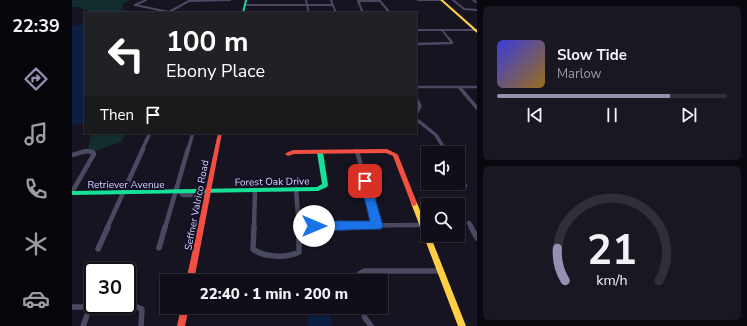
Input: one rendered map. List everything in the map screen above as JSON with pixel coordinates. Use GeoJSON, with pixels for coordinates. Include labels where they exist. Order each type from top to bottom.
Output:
{"type":"FeatureCollection","features":[{"type":"Feature","properties":{"kind":"street"},"geometry":{"type":"LineString","coordinates":[[146,0],[135,5],[167,12],[173,11],[189,1],[230,0]]}},
{"type":"Feature","properties":{"kind":"street"},"geometry":{"type":"LineString","coordinates":[[271,0],[271,6]]}},
{"type":"Feature","properties":{"kind":"street"},"geometry":{"type":"LineString","coordinates":[[306,0],[309,12]]}},
{"type":"Feature","properties":{"kind":"street"},"geometry":{"type":"LineString","coordinates":[[331,0],[336,12]]}},
{"type":"Feature","properties":{"kind":"street"},"geometry":{"type":"LineString","coordinates":[[418,0],[441,0],[476,31]]}},
{"type":"Feature","properties":{"kind":"street"},"geometry":{"type":"LineString","coordinates":[[453,0],[464,9],[477,10]]}},
{"type":"Feature","properties":{"kind":"street"},"geometry":{"type":"LineString","coordinates":[[362,12],[357,1],[381,1],[389,12]]}},
{"type":"Feature","properties":{"kind":"street"},"geometry":{"type":"LineString","coordinates":[[243,12],[245,2],[271,6],[333,5]]}},
{"type":"Feature","properties":{"kind":"street"},"geometry":{"type":"LineString","coordinates":[[417,30],[476,31]]}},
{"type":"Feature","properties":{"kind":"street"},"geometry":{"type":"LineString","coordinates":[[417,44],[452,43],[442,30]]}},
{"type":"Feature","properties":{"kind":"street"},"geometry":{"type":"LineString","coordinates":[[417,87],[477,87]]}},
{"type":"Feature","properties":{"kind":"street"},"geometry":{"type":"LineString","coordinates":[[460,87],[477,108]]}},
{"type":"Feature","properties":{"kind":"street"},"geometry":{"type":"LineString","coordinates":[[417,100],[420,106],[417,112]]}},
{"type":"Feature","properties":{"kind":"street"},"geometry":{"type":"LineString","coordinates":[[417,120],[436,135],[442,146]]}},
{"type":"Feature","properties":{"kind":"street"},"geometry":{"type":"LineString","coordinates":[[98,249],[150,134]]}},
{"type":"Feature","properties":{"kind":"street"},"geometry":{"type":"LineString","coordinates":[[159,248],[177,192],[193,134]]}},
{"type":"Feature","properties":{"kind":"street","name":"Seffner Valrico Road"},"geometry":{"type":"LineString","coordinates":[[191,274],[220,134]]}},
{"type":"Feature","properties":{"kind":"street"},"geometry":{"type":"LineString","coordinates":[[72,155],[86,151],[90,151],[94,154],[72,193]]}},
{"type":"Feature","properties":{"kind":"street"},"geometry":{"type":"LineString","coordinates":[[357,151],[377,226]]}},
{"type":"Feature","properties":{"kind":"street"},"geometry":{"type":"LineString","coordinates":[[288,154],[293,152],[357,151],[392,153],[396,157],[421,220]]}},
{"type":"Feature","properties":{"kind":"street","name":"Forest Oak Drive"},"geometry":{"type":"LineString","coordinates":[[208,193],[255,190],[318,189],[324,187],[325,183],[320,152]]}},
{"type":"Feature","properties":{"kind":"street"},"geometry":{"type":"LineString","coordinates":[[255,190],[252,246],[254,252],[260,255],[296,254],[300,249],[296,189]]}},
{"type":"Feature","properties":{"kind":"street","name":"Retriever Avenue"},"geometry":{"type":"LineString","coordinates":[[72,193],[208,193]]}},
{"type":"Feature","properties":{"kind":"street"},"geometry":{"type":"LineString","coordinates":[[469,223],[477,238]]}},
{"type":"Feature","properties":{"kind":"street"},"geometry":{"type":"LineString","coordinates":[[299,226],[421,225]]}},
{"type":"Feature","properties":{"kind":"street"},"geometry":{"type":"LineString","coordinates":[[430,242],[462,326]]}},
{"type":"Feature","properties":{"kind":"street"},"geometry":{"type":"LineString","coordinates":[[359,274],[364,271],[441,271]]}},
{"type":"Feature","properties":{"kind":"street"},"geometry":{"type":"LineString","coordinates":[[72,307],[84,307]]}},
{"type":"Feature","properties":{"kind":"street"},"geometry":{"type":"LineString","coordinates":[[136,307],[142,309],[143,312],[141,326]]}},
{"type":"Feature","properties":{"kind":"street"},"geometry":{"type":"LineString","coordinates":[[83,326],[87,314]]}},
{"type":"Feature","properties":{"kind":"street"},"geometry":{"type":"LineString","coordinates":[[181,326],[184,314]]}},
{"type":"Feature","properties":{"kind":"street"},"geometry":{"type":"LineString","coordinates":[[364,314],[371,326]]}},
{"type":"Feature","properties":{"kind":"green space"},"geometry":{"type":"Polygon","coordinates":[[[72,0],[130,0],[124,3],[122,9],[130,12],[85,12],[88,10],[81,8],[83,7],[72,7],[72,0]]]}},
{"type":"Feature","properties":{"kind":"green space"},"geometry":{"type":"Polygon","coordinates":[[[91,134],[125,134],[121,142],[95,151],[88,150],[91,134]]]}},
{"type":"Feature","properties":{"kind":"water"},"geometry":{"type":"Polygon","coordinates":[[[84,23],[84,122],[72,126],[72,26],[84,23]]]}},
{"type":"Feature","properties":{"kind":"water"},"geometry":{"type":"Polygon","coordinates":[[[307,314],[330,314],[332,326],[308,326],[307,314]]]}},
{"type":"Feature","properties":{"kind":"traffic: fast"},"geometry":{"type":"LineString","coordinates":[[243,12],[246,0]]}},
{"type":"Feature","properties":{"kind":"traffic: fast"},"geometry":{"type":"LineString","coordinates":[[72,193],[318,189],[325,185],[320,152]]}},
{"type":"Feature","properties":{"kind":"traffic: slow"},"geometry":{"type":"LineString","coordinates":[[441,0],[477,32]]}},
{"type":"Feature","properties":{"kind":"traffic: slow"},"geometry":{"type":"LineString","coordinates":[[414,203],[462,326]]}},
{"type":"Feature","properties":{"kind":"traffic: jam"},"geometry":{"type":"LineString","coordinates":[[191,274],[220,134]]}},
{"type":"Feature","properties":{"kind":"traffic: jam"},"geometry":{"type":"LineString","coordinates":[[288,154],[293,152],[387,151],[395,155],[414,203]]}},
{"type":"Feature","properties":{"kind":"traffic: jam"},"geometry":{"type":"LineString","coordinates":[[181,326],[184,314]]}},
{"type":"Feature","properties":{"kind":"route"},"geometry":{"type":"LineString","coordinates":[[314,226],[377,226],[365,181]]}}]}
